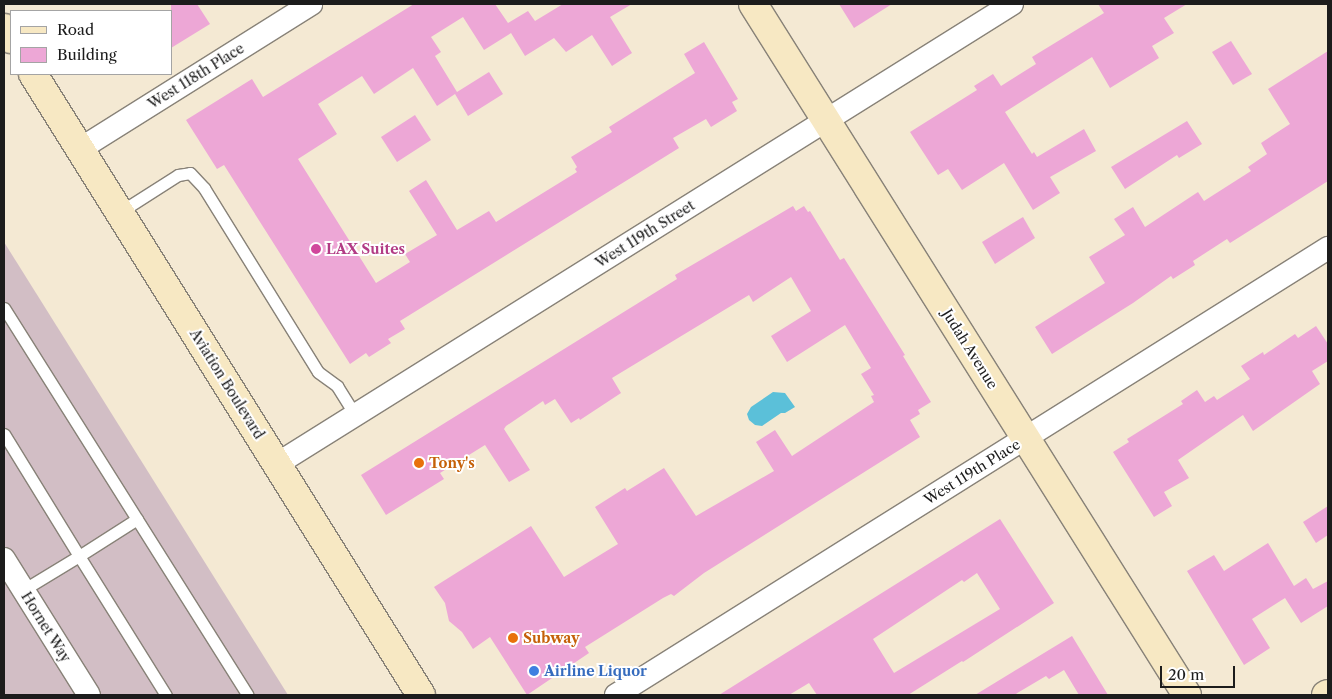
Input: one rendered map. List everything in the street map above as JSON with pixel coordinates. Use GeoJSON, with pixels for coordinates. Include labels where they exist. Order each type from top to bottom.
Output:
{"type":"FeatureCollection","features":[{"type":"Feature","properties":{"kind":"street","name":"West 118th Place"},"geometry":{"type":"LineString","coordinates":[[80,149],[311,4]]}},
{"type":"Feature","properties":{"kind":"street","name":"Judah Avenue"},"geometry":{"type":"LineString","coordinates":[[752,4],[1187,695]]}},
{"type":"Feature","properties":{"kind":"street","name":"West 119th Street"},"geometry":{"type":"LineString","coordinates":[[277,464],[1012,4]]}},
{"type":"Feature","properties":{"kind":"street","name":"Aviation Boulevard"},"geometry":{"type":"LineString","coordinates":[[34,75],[421,695]]}},
{"type":"Feature","properties":{"kind":"street","name":"West 119th Place"},"geometry":{"type":"LineString","coordinates":[[616,695],[1328,248]]}},
{"type":"Feature","properties":{"kind":"street","name":"Hornet Way"},"geometry":{"type":"LineString","coordinates":[[4,559],[89,695]]}},
{"type":"Feature","properties":{"kind":"lane"},"geometry":{"type":"LineString","coordinates":[[120,212],[178,175],[185,172],[190,173],[204,188],[318,372],[337,386],[356,416]]}},
{"type":"Feature","properties":{"kind":"lane"},"geometry":{"type":"LineString","coordinates":[[4,308],[248,695]]}},
{"type":"Feature","properties":{"kind":"lane"},"geometry":{"type":"LineString","coordinates":[[4,434],[166,695]]}},
{"type":"Feature","properties":{"kind":"lane"},"geometry":{"type":"LineString","coordinates":[[23,590],[137,519]]}},
{"type":"Feature","properties":{"kind":"shaded area"},"geometry":{"type":"Polygon","coordinates":[[[4,242],[288,695],[4,695],[4,242]]]}},
{"type":"Feature","properties":{"kind":"water"},"geometry":{"type":"Polygon","coordinates":[[[773,392],[785,393],[795,407],[785,413],[781,413],[762,426],[755,425],[749,420],[747,414],[751,407],[773,392]]]}},
{"type":"Feature","properties":{"kind":"building"},"geometry":{"type":"Polygon","coordinates":[[[171,4],[197,4],[210,24],[172,47],[171,4]]]}},
{"type":"Feature","properties":{"kind":"building"},"geometry":{"type":"Polygon","coordinates":[[[414,4],[495,4],[508,23],[528,11],[535,21],[563,4],[632,4],[610,17],[632,53],[612,66],[592,35],[566,52],[554,38],[525,56],[511,33],[484,50],[463,17],[431,37],[441,52],[435,56],[457,92],[489,72],[503,94],[468,116],[455,94],[437,106],[413,68],[374,94],[362,76],[318,104],[337,134],[298,159],[376,283],[410,262],[405,254],[437,235],[409,191],[426,180],[457,230],[489,211],[496,222],[577,172],[575,169],[577,167],[571,157],[612,132],[609,127],[695,73],[684,54],[704,42],[738,99],[732,102],[737,111],[711,127],[706,119],[673,138],[679,148],[400,321],[405,329],[388,339],[391,343],[369,357],[366,353],[350,364],[224,165],[217,169],[186,120],[252,79],[263,97],[414,4]]]}},
{"type":"Feature","properties":{"kind":"building"},"geometry":{"type":"Polygon","coordinates":[[[839,4],[892,4],[854,28],[839,4]]]}},
{"type":"Feature","properties":{"kind":"building"},"geometry":{"type":"Polygon","coordinates":[[[1098,4],[1187,4],[1164,18],[1174,33],[1152,46],[1159,58],[1110,88],[1092,57],[1005,112],[1032,154],[1034,152],[1037,157],[1084,129],[1096,151],[1050,177],[1060,193],[1033,210],[1004,163],[962,190],[948,169],[938,175],[910,132],[977,90],[974,86],[993,74],[1001,86],[1036,64],[1032,57],[1104,13],[1098,4]]]}},
{"type":"Feature","properties":{"kind":"building"},"geometry":{"type":"Polygon","coordinates":[[[1231,41],[1252,74],[1233,85],[1212,52],[1231,41]]]}},
{"type":"Feature","properties":{"kind":"building"},"geometry":{"type":"Polygon","coordinates":[[[1328,51],[1328,181],[1230,243],[1227,239],[1193,261],[1195,265],[1173,279],[1171,276],[1133,303],[1052,354],[1035,327],[1105,283],[1089,257],[1125,235],[1114,219],[1133,207],[1145,227],[1198,192],[1204,201],[1251,171],[1248,167],[1267,154],[1261,143],[1290,124],[1268,89],[1328,51]]]}},
{"type":"Feature","properties":{"kind":"building"},"geometry":{"type":"Polygon","coordinates":[[[415,115],[431,140],[397,162],[381,137],[415,115]]]}},
{"type":"Feature","properties":{"kind":"building"},"geometry":{"type":"Polygon","coordinates":[[[1187,121],[1202,144],[1179,158],[1177,155],[1125,189],[1111,167],[1187,121]]]}},
{"type":"Feature","properties":{"kind":"building"},"geometry":{"type":"Polygon","coordinates":[[[793,206],[796,211],[804,206],[808,212],[810,211],[840,260],[844,258],[905,355],[903,356],[931,402],[918,410],[920,414],[910,420],[920,437],[704,573],[674,596],[671,594],[663,598],[585,647],[589,653],[527,695],[490,637],[473,649],[462,632],[449,621],[445,603],[434,587],[531,526],[564,577],[618,544],[595,507],[625,488],[627,491],[664,468],[696,516],[774,471],[756,442],[775,430],[792,456],[874,402],[871,396],[874,395],[861,374],[871,368],[845,325],[787,362],[771,336],[811,311],[791,277],[753,302],[749,295],[612,378],[621,393],[580,420],[579,418],[571,423],[555,399],[545,405],[543,401],[506,426],[504,429],[530,470],[509,482],[485,445],[440,473],[444,479],[386,515],[361,475],[677,279],[675,275],[793,206]]]}},
{"type":"Feature","properties":{"kind":"building"},"geometry":{"type":"Polygon","coordinates":[[[1023,217],[1035,238],[995,264],[982,242],[1023,217]]]}},
{"type":"Feature","properties":{"kind":"building"},"geometry":{"type":"Polygon","coordinates":[[[1316,326],[1328,344],[1328,361],[1312,371],[1320,384],[1253,431],[1243,415],[1178,460],[1189,478],[1164,492],[1172,506],[1154,517],[1113,452],[1129,442],[1127,439],[1183,404],[1181,401],[1197,390],[1205,402],[1214,396],[1217,400],[1250,379],[1241,366],[1263,352],[1264,355],[1295,334],[1298,338],[1316,326]]]}},
{"type":"Feature","properties":{"kind":"building"},"geometry":{"type":"Polygon","coordinates":[[[1328,506],[1328,535],[1316,543],[1303,522],[1328,506]]]}},
{"type":"Feature","properties":{"kind":"building"},"geometry":{"type":"Polygon","coordinates":[[[1000,519],[1054,603],[908,695],[817,695],[809,683],[789,695],[719,695],[1000,519]],[[977,573],[964,582],[962,580],[873,639],[894,673],[1000,609],[977,573]]]}},
{"type":"Feature","properties":{"kind":"building"},"geometry":{"type":"Polygon","coordinates":[[[1268,543],[1294,586],[1306,578],[1313,589],[1328,581],[1328,606],[1301,623],[1285,598],[1252,619],[1270,648],[1244,665],[1187,571],[1214,555],[1224,571],[1268,543]]]}},
{"type":"Feature","properties":{"kind":"building"},"geometry":{"type":"Polygon","coordinates":[[[1072,636],[1108,695],[1079,695],[1064,670],[1049,679],[1046,676],[1014,695],[975,695],[1072,636]]]}},
{"type":"Feature","properties":{"kind":"place","name":"LAX Suites"},"geometry":{"type":"Point","coordinates":[316,249]}},
{"type":"Feature","properties":{"kind":"place","name":"Tony's"},"geometry":{"type":"Point","coordinates":[419,463]}},
{"type":"Feature","properties":{"kind":"place","name":"Subway"},"geometry":{"type":"Point","coordinates":[513,638]}},
{"type":"Feature","properties":{"kind":"place","name":"Airline Liquor"},"geometry":{"type":"Point","coordinates":[534,671]}}]}
